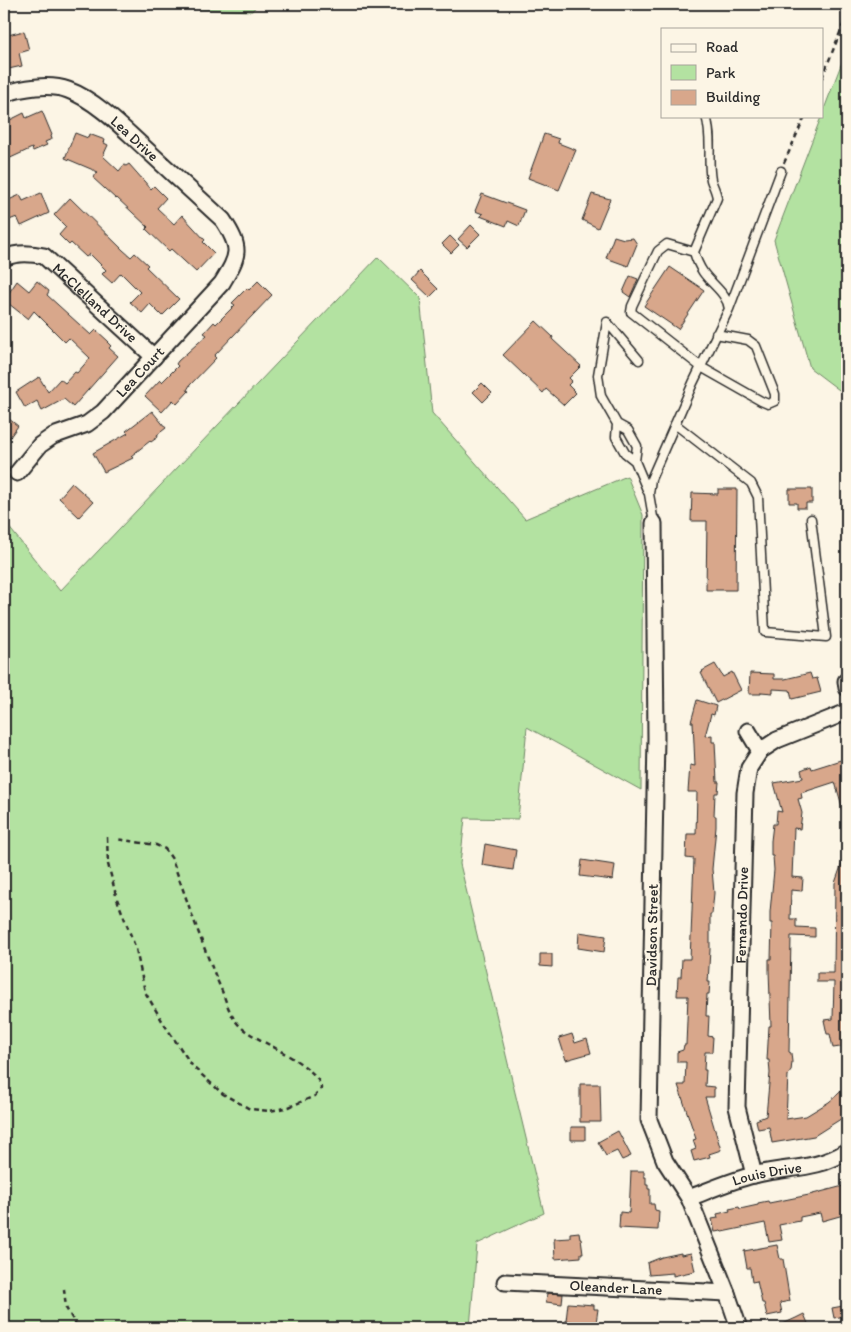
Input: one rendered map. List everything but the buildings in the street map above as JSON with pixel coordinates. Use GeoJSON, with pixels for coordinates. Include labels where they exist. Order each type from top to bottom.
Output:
{"type":"FeatureCollection","features":[{"type":"Feature","properties":{"kind":"street","name":"Lea Drive"},"geometry":{"type":"LineString","coordinates":[[4,94],[14,90],[46,87],[67,90],[90,102],[124,129],[223,220],[236,244]]}},
{"type":"Feature","properties":{"kind":"street","name":"Lea Court"},"geometry":{"type":"LineString","coordinates":[[17,473],[46,440],[86,424],[103,412],[222,283],[235,262],[236,244]]}},
{"type":"Feature","properties":{"kind":"street","name":"McClelland Drive"},"geometry":{"type":"LineString","coordinates":[[4,258],[30,253],[44,256],[154,357]]}},
{"type":"Feature","properties":{"kind":"street","name":"Davidson Street"},"geometry":{"type":"LineString","coordinates":[[654,523],[656,738],[649,1120],[665,1161],[689,1198],[739,1328]]}},
{"type":"Feature","properties":{"kind":"street","name":"Fernando Drive"},"geometry":{"type":"LineString","coordinates":[[754,1174],[738,1107],[745,793],[749,768],[760,752],[777,740],[847,712]]}},
{"type":"Feature","properties":{"kind":"street"},"geometry":{"type":"LineString","coordinates":[[748,731],[760,752]]}},
{"type":"Feature","properties":{"kind":"street","name":"Louis Drive"},"geometry":{"type":"LineString","coordinates":[[689,1198],[754,1174],[817,1165],[830,1161],[847,1151]]}},
{"type":"Feature","properties":{"kind":"street","name":"Oleander Lane"},"geometry":{"type":"LineString","coordinates":[[504,1282],[727,1293]]}},
{"type":"Feature","properties":{"kind":"lane"},"geometry":{"type":"LineString","coordinates":[[707,118],[710,128],[711,180],[716,190],[717,198],[694,252],[703,273],[716,286],[728,303],[728,309]]}},
{"type":"Feature","properties":{"kind":"lane"},"geometry":{"type":"LineString","coordinates":[[649,494],[651,479],[700,367],[728,309],[781,171]]}},
{"type":"Feature","properties":{"kind":"lane"},"geometry":{"type":"LineString","coordinates":[[694,252],[667,244],[658,250],[631,312],[700,367],[761,401],[768,404],[775,401],[776,394],[756,346],[748,340],[716,334]]}},
{"type":"Feature","properties":{"kind":"lane"},"geometry":{"type":"LineString","coordinates":[[635,461],[637,446],[628,430],[617,424],[601,396],[598,375],[607,322],[639,360]]}},
{"type":"Feature","properties":{"kind":"lane"},"geometry":{"type":"LineString","coordinates":[[617,424],[616,438],[625,453],[635,461],[649,494],[654,523]]}},
{"type":"Feature","properties":{"kind":"lane"},"geometry":{"type":"LineString","coordinates":[[675,424],[751,483],[758,497],[765,632],[826,638],[811,519]]}},
{"type":"Feature","properties":{"kind":"path"},"geometry":{"type":"LineString","coordinates":[[824,73],[847,15]]}},
{"type":"Feature","properties":{"kind":"path"},"geometry":{"type":"LineString","coordinates":[[781,171],[804,118]]}},
{"type":"Feature","properties":{"kind":"path"},"geometry":{"type":"LineString","coordinates":[[107,837],[108,864],[115,891],[136,949],[145,992],[193,1067],[223,1094],[250,1109],[270,1111],[289,1107],[315,1096],[321,1089],[321,1084],[316,1077],[282,1051],[248,1033],[240,1027],[233,1016],[212,970],[172,859],[165,849],[156,844],[116,838]]}},
{"type":"Feature","properties":{"kind":"path"},"geometry":{"type":"LineString","coordinates":[[64,1290],[66,1308],[78,1328]]}},
{"type":"Feature","properties":{"kind":"green space"},"geometry":{"type":"Polygon","coordinates":[[[74,4],[258,4],[252,11],[74,4]]]}},
{"type":"Feature","properties":{"kind":"green space"},"geometry":{"type":"Polygon","coordinates":[[[847,49],[847,396],[810,368],[774,240],[821,118],[824,118],[824,109],[847,49]]]}},
{"type":"Feature","properties":{"kind":"green space"},"geometry":{"type":"Polygon","coordinates":[[[378,257],[420,298],[432,413],[525,519],[627,476],[643,515],[641,790],[527,727],[518,819],[465,818],[460,864],[544,1213],[477,1244],[470,1328],[4,1328],[4,521],[60,591],[378,257]]]}}]}
